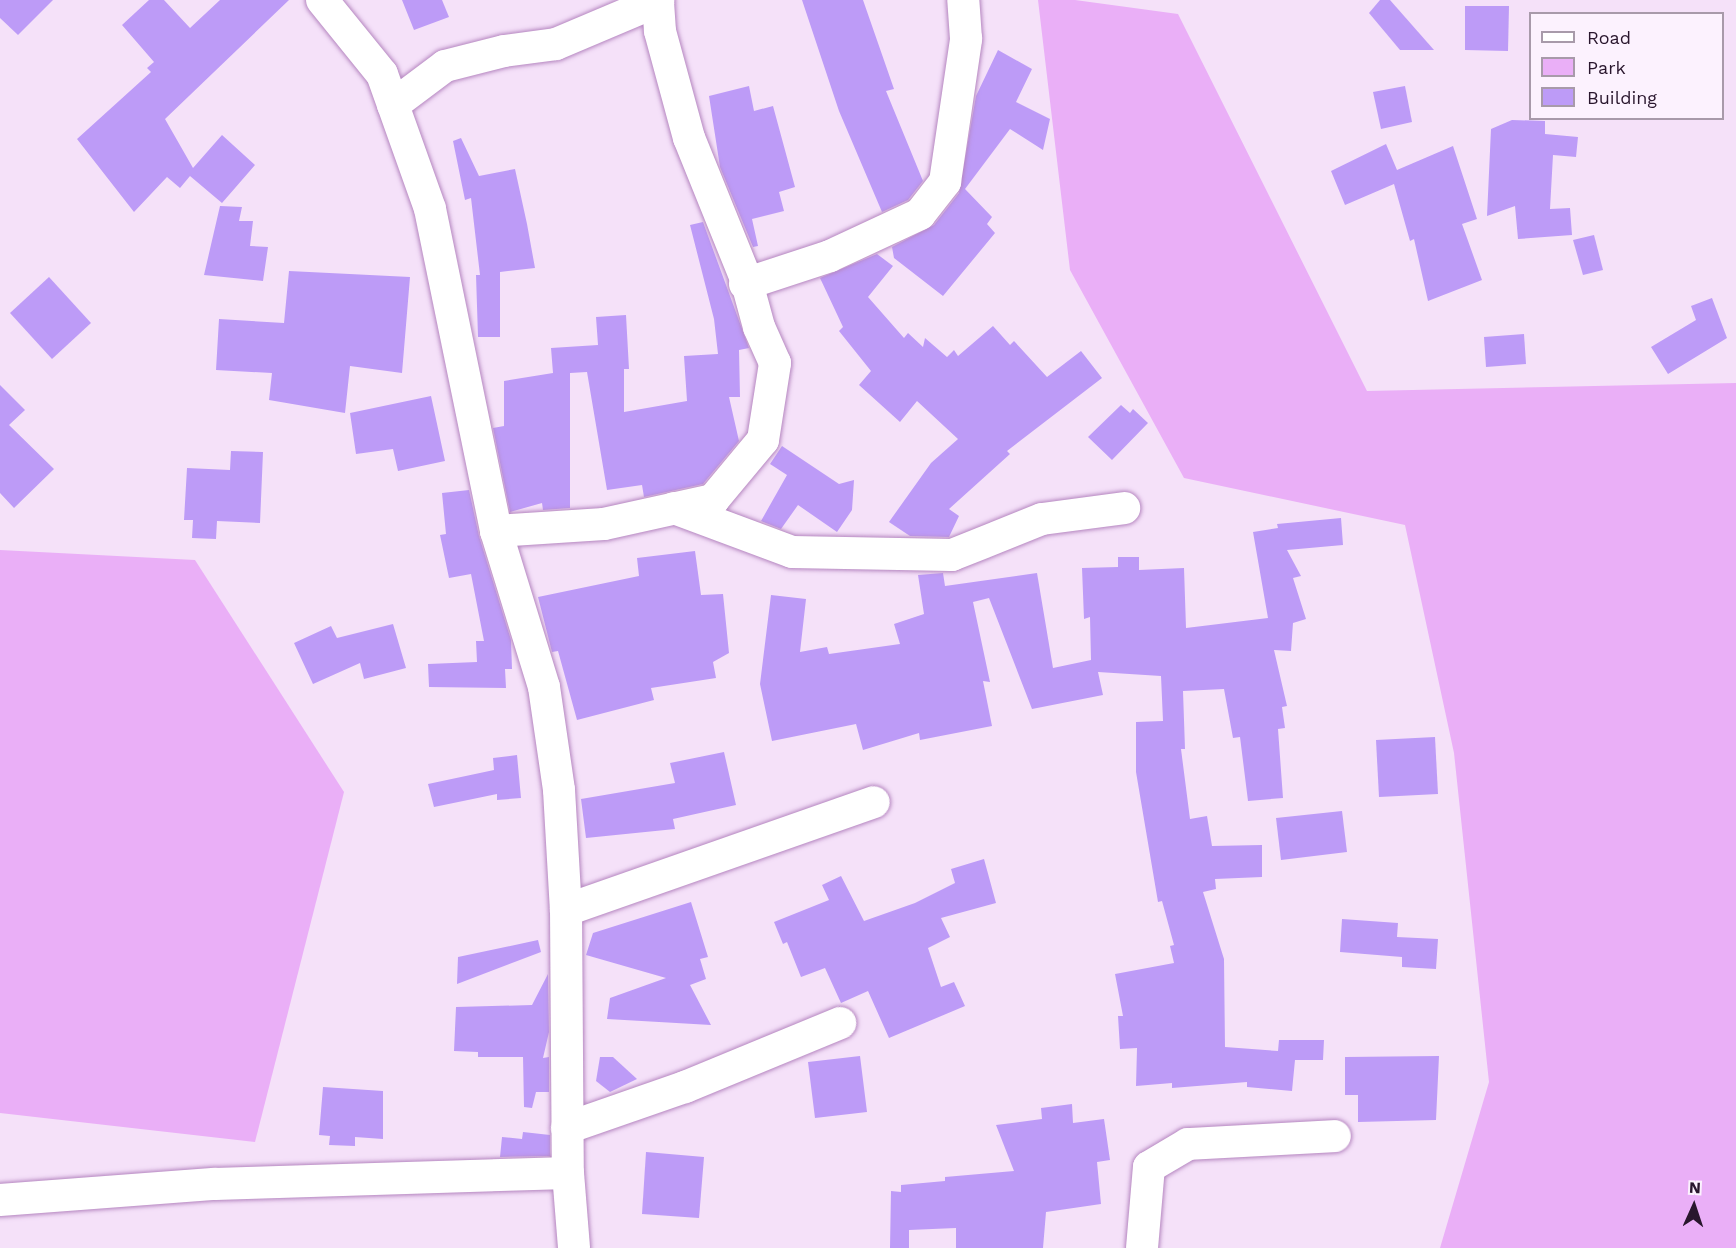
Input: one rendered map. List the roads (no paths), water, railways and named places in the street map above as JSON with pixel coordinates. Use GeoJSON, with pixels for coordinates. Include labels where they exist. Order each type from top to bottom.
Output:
{"type":"FeatureCollection","features":[{"type":"Feature","properties":{"kind":"street"},"geometry":{"type":"LineString","coordinates":[[322,0],[382,74],[430,209],[496,531],[544,687],[559,790],[566,910],[568,1173],[574,1248]]}},
{"type":"Feature","properties":{"kind":"street"},"geometry":{"type":"LineString","coordinates":[[393,105],[445,66],[504,51],[556,44],[658,0],[660,31],[689,138],[746,279],[745,284],[775,363],[763,440],[713,500],[604,524],[496,531]]}},
{"type":"Feature","properties":{"kind":"street"},"geometry":{"type":"LineString","coordinates":[[745,284],[830,256],[920,214],[945,182],[966,39],[963,0]]}},
{"type":"Feature","properties":{"kind":"street"},"geometry":{"type":"LineString","coordinates":[[674,508],[792,552],[952,555],[1042,519],[1125,508]]}},
{"type":"Feature","properties":{"kind":"street"},"geometry":{"type":"LineString","coordinates":[[566,910],[874,802]]}},
{"type":"Feature","properties":{"kind":"street"},"geometry":{"type":"LineString","coordinates":[[567,1128],[674,1091],[840,1023]]}},
{"type":"Feature","properties":{"kind":"street"},"geometry":{"type":"LineString","coordinates":[[1142,1248],[1149,1167],[1188,1144],[1335,1136]]}},
{"type":"Feature","properties":{"kind":"street"},"geometry":{"type":"LineString","coordinates":[[0,1200],[215,1184],[568,1173]]}}]}
